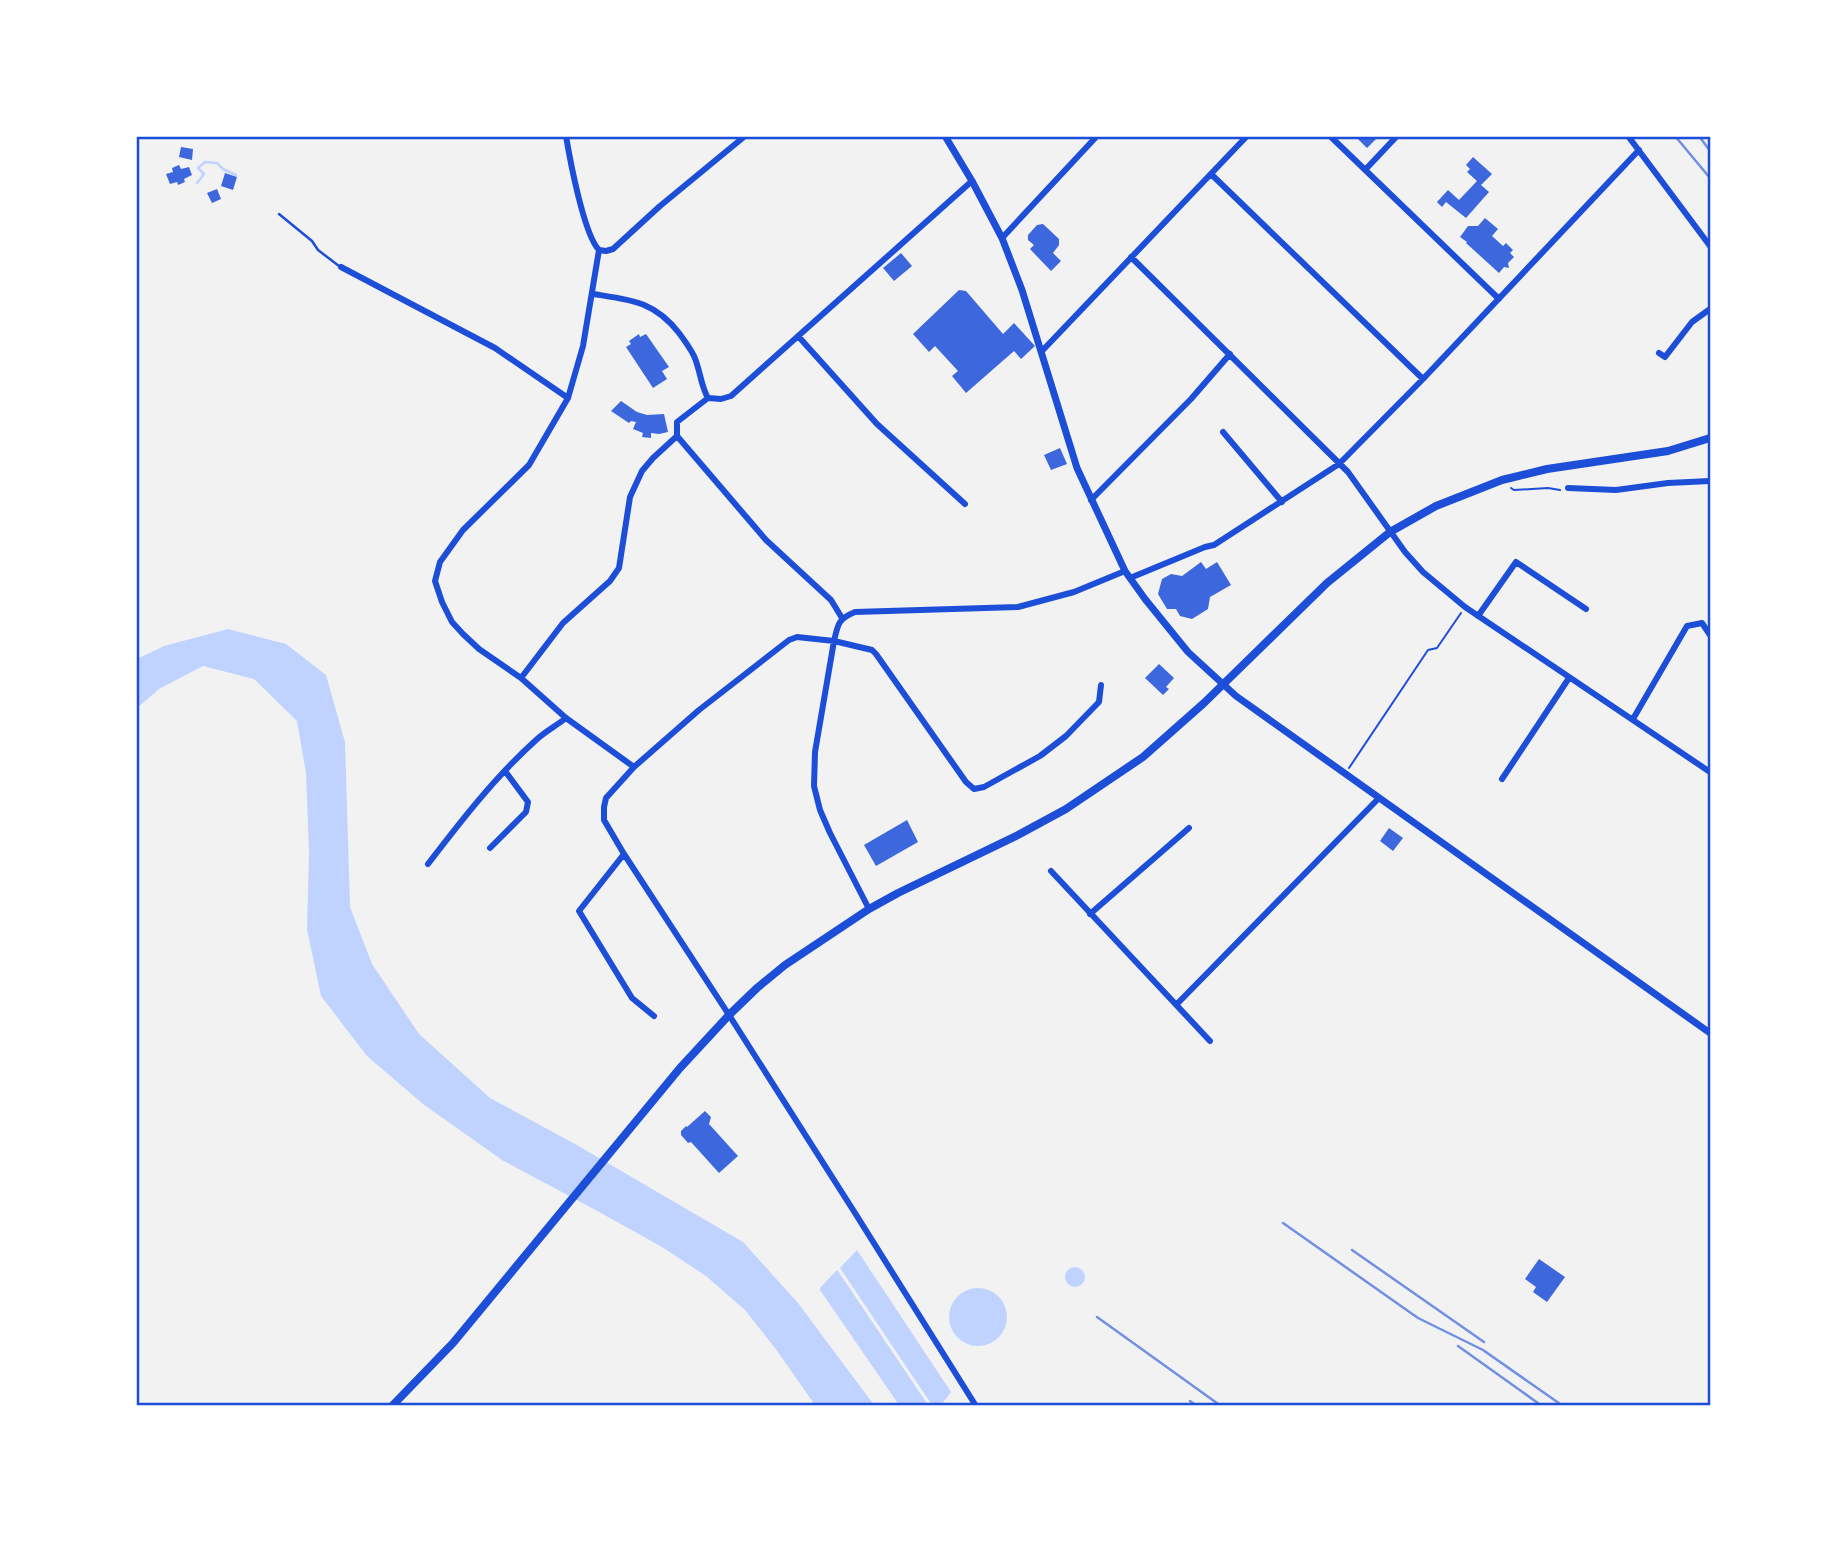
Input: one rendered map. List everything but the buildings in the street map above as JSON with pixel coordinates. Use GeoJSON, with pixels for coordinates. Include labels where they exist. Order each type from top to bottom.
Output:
{"type":"FeatureCollection","features":[{"type":"Feature","properties":{"kind":"main road"},"geometry":{"type":"LineString","coordinates":[[393,1405],[453,1343],[680,1068],[729,1015],[785,965],[869,909],[1066,809],[1143,757],[1223,685],[1326,583],[1390,533],[1436,506],[1502,480],[1547,469],[1668,451],[1710,438]]}},
{"type":"Feature","properties":{"kind":"street"},"geometry":{"type":"LineString","coordinates":[[566,136],[585,220],[595,246],[606,251],[613,248],[745,136]]}},
{"type":"Feature","properties":{"kind":"street"},"geometry":{"type":"LineString","coordinates":[[945,136],[1002,237],[1022,289],[1077,468],[1091,500],[1125,571],[1188,652],[1223,685],[1710,1033]]}},
{"type":"Feature","properties":{"kind":"street"},"geometry":{"type":"LineString","coordinates":[[1002,237],[1097,136]]}},
{"type":"Feature","properties":{"kind":"street"},"geometry":{"type":"LineString","coordinates":[[1042,351],[1247,136]]}},
{"type":"Feature","properties":{"kind":"street"},"geometry":{"type":"LineString","coordinates":[[1330,136],[1499,299]]}},
{"type":"Feature","properties":{"kind":"street"},"geometry":{"type":"LineString","coordinates":[[1365,170],[1397,136]]}},
{"type":"Feature","properties":{"kind":"street"},"geometry":{"type":"LineString","coordinates":[[1628,136],[1710,246]]}},
{"type":"Feature","properties":{"kind":"street"},"geometry":{"type":"LineString","coordinates":[[1130,578],[1214,545],[1339,464],[1639,150]]}},
{"type":"Feature","properties":{"kind":"street"},"geometry":{"type":"LineString","coordinates":[[1211,174],[1423,379]]}},
{"type":"Feature","properties":{"kind":"street"},"geometry":{"type":"LineString","coordinates":[[842,618],[831,600],[766,540],[677,436],[677,422],[708,398],[721,400],[731,396],[972,181]]}},
{"type":"Feature","properties":{"kind":"street"},"geometry":{"type":"LineString","coordinates":[[599,250],[583,346],[568,398],[528,465],[463,530],[440,562],[435,581],[452,622],[480,649],[521,678],[566,718],[634,767]]}},
{"type":"Feature","properties":{"kind":"street"},"geometry":{"type":"LineString","coordinates":[[1131,257],[1348,472],[1390,533],[1423,572],[1465,607],[1710,772]]}},
{"type":"Feature","properties":{"kind":"street"},"geometry":{"type":"LineString","coordinates":[[341,267],[495,348],[568,398]]}},
{"type":"Feature","properties":{"kind":"street"},"geometry":{"type":"LineString","coordinates":[[593,293],[635,301],[660,313],[671,323],[688,344],[708,398]]}},
{"type":"Feature","properties":{"kind":"street"},"geometry":{"type":"LineString","coordinates":[[1659,353],[1665,357],[1692,322],[1710,309]]}},
{"type":"Feature","properties":{"kind":"street"},"geometry":{"type":"LineString","coordinates":[[798,336],[877,424],[965,504]]}},
{"type":"Feature","properties":{"kind":"street"},"geometry":{"type":"LineString","coordinates":[[1091,500],[1191,399],[1230,354]]}},
{"type":"Feature","properties":{"kind":"street"},"geometry":{"type":"LineString","coordinates":[[1223,432],[1282,502]]}},
{"type":"Feature","properties":{"kind":"street"},"geometry":{"type":"LineString","coordinates":[[521,678],[563,623],[610,581],[619,568],[630,497],[642,471],[677,436]]}},
{"type":"Feature","properties":{"kind":"street"},"geometry":{"type":"LineString","coordinates":[[1568,488],[1616,490],[1710,481]]}},
{"type":"Feature","properties":{"kind":"street"},"geometry":{"type":"LineString","coordinates":[[1478,616],[1516,562],[1586,610]]}},
{"type":"Feature","properties":{"kind":"street"},"geometry":{"type":"LineString","coordinates":[[869,909],[830,834],[814,786],[815,752],[837,626],[842,618],[855,612],[1018,607],[1074,592],[1125,571]]}},
{"type":"Feature","properties":{"kind":"street"},"geometry":{"type":"LineString","coordinates":[[1633,719],[1687,626],[1702,623],[1710,635]]}},
{"type":"Feature","properties":{"kind":"street"},"geometry":{"type":"LineString","coordinates":[[976,1405],[624,854],[604,820],[604,807],[610,793],[634,767],[699,710],[789,640],[797,637],[872,650],[966,782],[974,789],[984,787],[1040,756],[1066,736],[1099,702],[1101,685]]}},
{"type":"Feature","properties":{"kind":"street"},"geometry":{"type":"LineString","coordinates":[[1502,779],[1569,678]]}},
{"type":"Feature","properties":{"kind":"street"},"geometry":{"type":"LineString","coordinates":[[428,864],[467,813],[506,771],[536,740],[566,718]]}},
{"type":"Feature","properties":{"kind":"street"},"geometry":{"type":"LineString","coordinates":[[490,848],[526,813],[528,802],[506,771]]}},
{"type":"Feature","properties":{"kind":"street"},"geometry":{"type":"LineString","coordinates":[[1178,1004],[1379,798]]}},
{"type":"Feature","properties":{"kind":"street"},"geometry":{"type":"LineString","coordinates":[[1090,914],[1189,828]]}},
{"type":"Feature","properties":{"kind":"street"},"geometry":{"type":"LineString","coordinates":[[624,854],[579,911],[632,998],[654,1016]]}},
{"type":"Feature","properties":{"kind":"street"},"geometry":{"type":"LineString","coordinates":[[1051,872],[1210,1041]]}},
{"type":"Feature","properties":{"kind":"lane"},"geometry":{"type":"LineString","coordinates":[[279,214],[341,267]]}},
{"type":"Feature","properties":{"kind":"path"},"geometry":{"type":"LineString","coordinates":[[1502,480],[1514,490],[1548,488],[1566,491],[1568,488]]}},
{"type":"Feature","properties":{"kind":"path"},"geometry":{"type":"LineString","coordinates":[[1345,774],[1428,650],[1437,648],[1465,607]]}},
{"type":"Feature","properties":{"kind":"water"},"geometry":{"type":"Polygon","coordinates":[[[228,629],[286,644],[326,675],[345,742],[350,907],[372,964],[419,1034],[490,1098],[743,1242],[798,1303],[874,1405],[815,1405],[745,1310],[706,1276],[662,1247],[502,1160],[423,1104],[367,1056],[321,996],[307,929],[309,853],[306,773],[297,721],[254,679],[203,666],[159,689],[137,708],[137,659],[164,646],[228,629]]]}},
{"type":"Feature","properties":{"kind":"water"},"geometry":{"type":"Polygon","coordinates":[[[857,1250],[951,1392],[941,1405],[932,1405],[840,1268],[857,1250]]]}},
{"type":"Feature","properties":{"kind":"water"},"geometry":{"type":"Polygon","coordinates":[[[1071,1267],[1079,1267],[1085,1277],[1079,1287],[1071,1287],[1065,1281],[1065,1273],[1071,1267]]]}},
{"type":"Feature","properties":{"kind":"water"},"geometry":{"type":"Polygon","coordinates":[[[837,1270],[928,1405],[899,1405],[820,1290],[837,1270]]]}},
{"type":"Feature","properties":{"kind":"water"},"geometry":{"type":"Polygon","coordinates":[[[978,1288],[989,1290],[1002,1301],[1007,1317],[1005,1328],[994,1341],[978,1346],[967,1344],[954,1333],[949,1317],[951,1306],[962,1293],[978,1288]]]}},
{"type":"Feature","properties":{"kind":"waterway"},"geometry":{"type":"LineString","coordinates":[[197,183],[204,174],[198,168],[205,162],[217,163],[236,175]]}},
{"type":"Feature","properties":{"kind":"railway"},"geometry":{"type":"LineString","coordinates":[[1675,136],[1710,178]]}},
{"type":"Feature","properties":{"kind":"railway"},"geometry":{"type":"LineString","coordinates":[[1699,136],[1710,151]]}},
{"type":"Feature","properties":{"kind":"railway"},"geometry":{"type":"LineString","coordinates":[[1283,1223],[1418,1318],[1483,1350],[1563,1406]]}},
{"type":"Feature","properties":{"kind":"railway"},"geometry":{"type":"LineString","coordinates":[[1352,1250],[1484,1342]]}},
{"type":"Feature","properties":{"kind":"railway"},"geometry":{"type":"LineString","coordinates":[[1097,1317],[1221,1406]]}},
{"type":"Feature","properties":{"kind":"railway"},"geometry":{"type":"LineString","coordinates":[[1458,1346],[1542,1406]]}},
{"type":"Feature","properties":{"kind":"railway"},"geometry":{"type":"LineString","coordinates":[[1190,1401],[1197,1406]]}}]}
